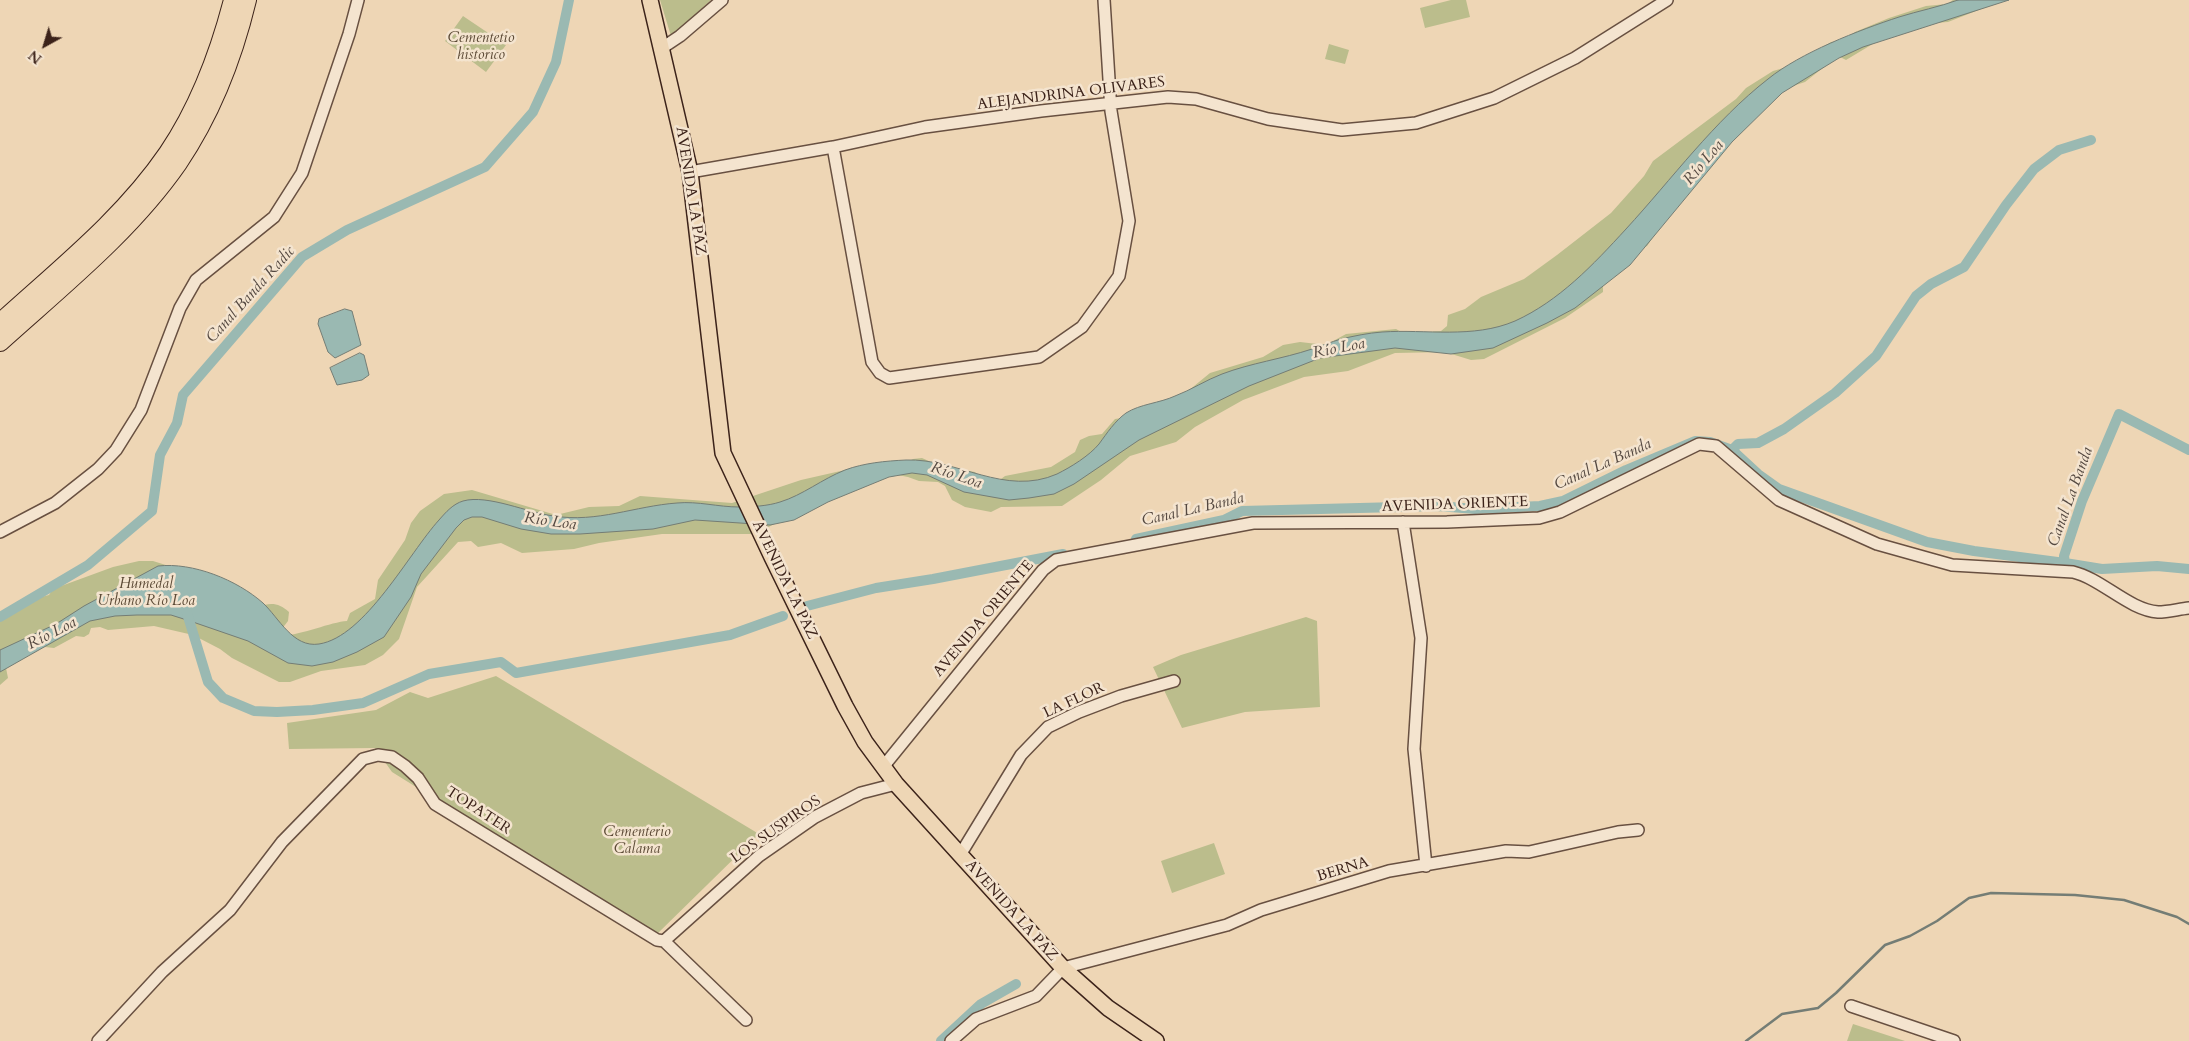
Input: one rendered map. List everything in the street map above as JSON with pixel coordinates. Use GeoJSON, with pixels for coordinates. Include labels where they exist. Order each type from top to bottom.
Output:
{"type":"FeatureCollection","features":[{"type":"Feature","properties":{"kind":"highway"},"geometry":{"type":"LineString","coordinates":[[0,323],[114,217],[166,155],[204,87],[219,49],[233,0]]}},
{"type":"Feature","properties":{"kind":"highway"},"geometry":{"type":"LineString","coordinates":[[0,342],[119,232],[152,196],[178,163],[200,128],[221,85],[233,52],[247,0]]}},
{"type":"Feature","properties":{"kind":"main road","name":"AVENIDA LA PAZ"},"geometry":{"type":"LineString","coordinates":[[650,0],[690,172],[724,453],[772,557],[845,706],[865,742],[896,784],[1063,968],[1108,1008],[1156,1041]]}},
{"type":"Feature","properties":{"kind":"street"},"geometry":{"type":"LineString","coordinates":[[0,532],[55,503],[98,469],[116,450],[141,410],[180,308],[196,280],[274,217],[302,173],[349,34],[358,0]]}},
{"type":"Feature","properties":{"kind":"street"},"geometry":{"type":"LineString","coordinates":[[662,48],[680,36],[722,0]]}},
{"type":"Feature","properties":{"kind":"street"},"geometry":{"type":"LineString","coordinates":[[833,147],[872,362],[875,369],[889,378],[1039,357],[1082,328],[1119,276],[1129,221],[1110,102],[1104,0]]}},
{"type":"Feature","properties":{"kind":"street","name":"ALEJANDRINA OLIVARES"},"geometry":{"type":"LineString","coordinates":[[690,172],[833,147],[925,127],[1168,96],[1196,99],[1268,119],[1342,130],[1416,123],[1494,98],[1575,58],[1667,0]]}},
{"type":"Feature","properties":{"kind":"street","name":"AVENIDA ORIENTE"},"geometry":{"type":"LineString","coordinates":[[883,767],[1043,570],[1056,560],[1253,523],[1403,522],[1546,516],[1560,512],[1700,444],[1716,446],[1779,500],[1877,544],[1952,564],[2073,572],[2087,575],[2128,600],[2157,612],[2189,608]]}},
{"type":"Feature","properties":{"kind":"street"},"geometry":{"type":"LineString","coordinates":[[1403,522],[1421,638],[1414,749],[1426,866]]}},
{"type":"Feature","properties":{"kind":"street","name":"LA FLOR"},"geometry":{"type":"LineString","coordinates":[[960,855],[1021,755],[1048,727],[1121,696],[1174,681]]}},
{"type":"Feature","properties":{"kind":"street","name":"TOPATER"},"geometry":{"type":"LineString","coordinates":[[98,1041],[162,972],[230,910],[282,842],[346,774],[363,759],[378,755],[392,758],[406,766],[418,778],[435,804],[657,940],[664,941],[746,1020]]}},
{"type":"Feature","properties":{"kind":"street","name":"LOS SUSPIROS"},"geometry":{"type":"LineString","coordinates":[[664,941],[759,856],[815,817],[861,792],[896,784]]}},
{"type":"Feature","properties":{"kind":"street","name":"BERNA"},"geometry":{"type":"LineString","coordinates":[[1063,968],[1227,925],[1260,910],[1389,871],[1506,851],[1529,852],[1618,832],[1638,830]]}},
{"type":"Feature","properties":{"kind":"street"},"geometry":{"type":"LineString","coordinates":[[951,1041],[976,1019],[1036,996],[1063,968]]}},
{"type":"Feature","properties":{"kind":"street"},"geometry":{"type":"LineString","coordinates":[[1851,1006],[1954,1041]]}},
{"type":"Feature","properties":{"kind":"green space"},"geometry":{"type":"Polygon","coordinates":[[[660,0],[711,0],[671,36],[660,0]]]}},
{"type":"Feature","properties":{"kind":"green space"},"geometry":{"type":"Polygon","coordinates":[[[1451,0],[1466,0],[1470,17],[1425,28],[1420,8],[1451,0]]]}},
{"type":"Feature","properties":{"kind":"green space","name":"Humedal Urbano Río Loa"},"geometry":{"type":"Polygon","coordinates":[[[1953,0],[2004,0],[1948,22],[1922,24],[1876,42],[1846,60],[1838,56],[1805,82],[1787,88],[1725,132],[1647,246],[1638,250],[1603,282],[1603,292],[1565,318],[1484,359],[1471,360],[1445,352],[1395,353],[1348,371],[1304,377],[1243,400],[1195,427],[1176,442],[1130,456],[1101,480],[1062,506],[1001,507],[991,512],[965,507],[952,500],[945,486],[938,482],[919,481],[877,471],[755,534],[662,534],[599,543],[574,549],[522,553],[501,543],[478,547],[471,541],[458,542],[417,587],[399,639],[383,655],[365,665],[321,671],[290,682],[279,682],[193,635],[154,626],[108,630],[100,627],[91,628],[89,634],[84,637],[76,636],[54,648],[45,647],[28,653],[6,668],[8,678],[0,685],[0,618],[26,601],[49,595],[53,589],[113,567],[139,561],[153,561],[226,584],[234,583],[258,607],[275,604],[289,612],[288,621],[278,634],[291,635],[347,621],[350,613],[375,599],[378,580],[405,540],[411,523],[420,511],[444,494],[472,490],[556,515],[589,507],[619,506],[640,496],[732,503],[801,480],[867,465],[903,464],[913,459],[922,458],[962,476],[969,471],[975,472],[982,480],[997,482],[1005,476],[1051,467],[1075,452],[1080,440],[1102,434],[1115,419],[1128,417],[1188,391],[1210,373],[1263,357],[1283,345],[1300,342],[1326,345],[1346,334],[1396,329],[1405,334],[1441,331],[1447,326],[1448,315],[1465,309],[1481,297],[1524,279],[1611,213],[1644,176],[1653,161],[1736,99],[1746,88],[1773,71],[1794,65],[1831,42],[1842,41],[1855,32],[1889,18],[1926,6],[1947,4],[1953,0]]]}},
{"type":"Feature","properties":{"kind":"green space","name":"Cementetio historico"},"geometry":{"type":"Polygon","coordinates":[[[463,16],[506,45],[486,72],[445,41],[463,16]]]}},
{"type":"Feature","properties":{"kind":"green space"},"geometry":{"type":"Polygon","coordinates":[[[1329,44],[1349,50],[1345,64],[1325,59],[1329,44]]]}},
{"type":"Feature","properties":{"kind":"green space"},"geometry":{"type":"Polygon","coordinates":[[[1306,617],[1317,621],[1320,707],[1245,712],[1182,728],[1153,667],[1181,655],[1306,617]]]}},
{"type":"Feature","properties":{"kind":"green space","name":"Cementerio Calama"},"geometry":{"type":"Polygon","coordinates":[[[496,676],[759,834],[655,936],[392,772],[375,748],[289,749],[287,723],[376,710],[410,692],[428,698],[496,676]]]}},
{"type":"Feature","properties":{"kind":"green space"},"geometry":{"type":"Polygon","coordinates":[[[1214,843],[1225,874],[1172,893],[1161,861],[1214,843]]]}},
{"type":"Feature","properties":{"kind":"green space"},"geometry":{"type":"Polygon","coordinates":[[[1853,1024],[1905,1041],[1847,1041],[1853,1024]]]}},
{"type":"Feature","properties":{"kind":"water","name":"Río Loa"},"geometry":{"type":"Polygon","coordinates":[[[1958,0],[2009,0],[1863,47],[1839,58],[1782,93],[1732,142],[1630,265],[1575,308],[1493,348],[1451,354],[1395,348],[1320,358],[1249,386],[1139,440],[1074,484],[1054,494],[1009,500],[964,492],[927,475],[912,473],[889,477],[828,502],[794,520],[770,525],[695,520],[653,529],[551,534],[521,529],[482,517],[472,517],[464,520],[456,528],[421,574],[411,597],[384,637],[357,652],[333,662],[312,666],[288,663],[248,641],[190,621],[171,615],[137,615],[115,616],[90,621],[0,672],[0,650],[56,624],[84,606],[158,566],[186,567],[214,574],[228,580],[263,603],[294,637],[310,644],[319,644],[336,638],[353,626],[369,610],[385,592],[439,520],[459,502],[484,500],[570,518],[601,516],[677,503],[731,507],[759,506],[788,499],[852,468],[875,463],[906,460],[925,461],[1000,479],[1038,480],[1057,474],[1085,457],[1126,413],[1187,391],[1216,376],[1233,370],[1341,339],[1366,334],[1399,331],[1466,332],[1499,327],[1531,313],[1575,281],[1626,229],[1711,132],[1748,95],[1781,69],[1813,51],[1848,35],[1899,17],[1958,0]]]}},
{"type":"Feature","properties":{"kind":"water"},"geometry":{"type":"Polygon","coordinates":[[[345,309],[352,311],[361,345],[335,358],[328,352],[318,324],[319,319],[345,309]]]}},
{"type":"Feature","properties":{"kind":"water"},"geometry":{"type":"Polygon","coordinates":[[[360,353],[364,355],[369,375],[362,380],[337,385],[330,368],[360,353]]]}},
{"type":"Feature","properties":{"kind":"waterway","name":"Canal Banda Radic"},"geometry":{"type":"LineString","coordinates":[[0,617],[88,565],[152,511],[160,455],[177,423],[183,395],[302,257],[347,230],[485,167],[533,112],[556,62],[569,0]]}},
{"type":"Feature","properties":{"kind":"waterway"},"geometry":{"type":"LineString","coordinates":[[1732,450],[1738,444],[1758,443],[1784,429],[1835,393],[1876,356],[1916,296],[1931,284],[1964,267],[2006,205],[2034,169],[2059,150],[2091,140]]}},
{"type":"Feature","properties":{"kind":"waterway","name":"Canal La Banda"},"geometry":{"type":"LineString","coordinates":[[1136,539],[1224,520],[1242,511],[1438,506],[1475,509],[1540,506],[1563,501],[1626,470],[1695,441],[1710,442],[1732,450],[1758,474],[1779,489],[1927,542],[1974,551],[2065,563],[2064,556],[2082,501],[2119,414],[2189,450]]}},
{"type":"Feature","properties":{"kind":"waterway","name":"Canal La Banda"},"geometry":{"type":"LineString","coordinates":[[807,606],[876,588],[1063,554]]}},
{"type":"Feature","properties":{"kind":"waterway"},"geometry":{"type":"LineString","coordinates":[[2065,563],[2102,569],[2157,566],[2189,569]]}},
{"type":"Feature","properties":{"kind":"waterway"},"geometry":{"type":"LineString","coordinates":[[186,610],[208,682],[223,698],[254,711],[277,712],[313,710],[363,703],[429,674],[501,662],[516,673],[730,635],[783,616]]}},
{"type":"Feature","properties":{"kind":"waterway"},"geometry":{"type":"LineString","coordinates":[[1746,1041],[1782,1014],[1818,1008],[1885,945],[1910,936],[1937,921],[1969,898],[1991,893],[2075,895],[2124,900],[2177,917],[2189,924]]}},
{"type":"Feature","properties":{"kind":"waterway"},"geometry":{"type":"LineString","coordinates":[[941,1041],[981,1004],[1016,984]]}}]}
